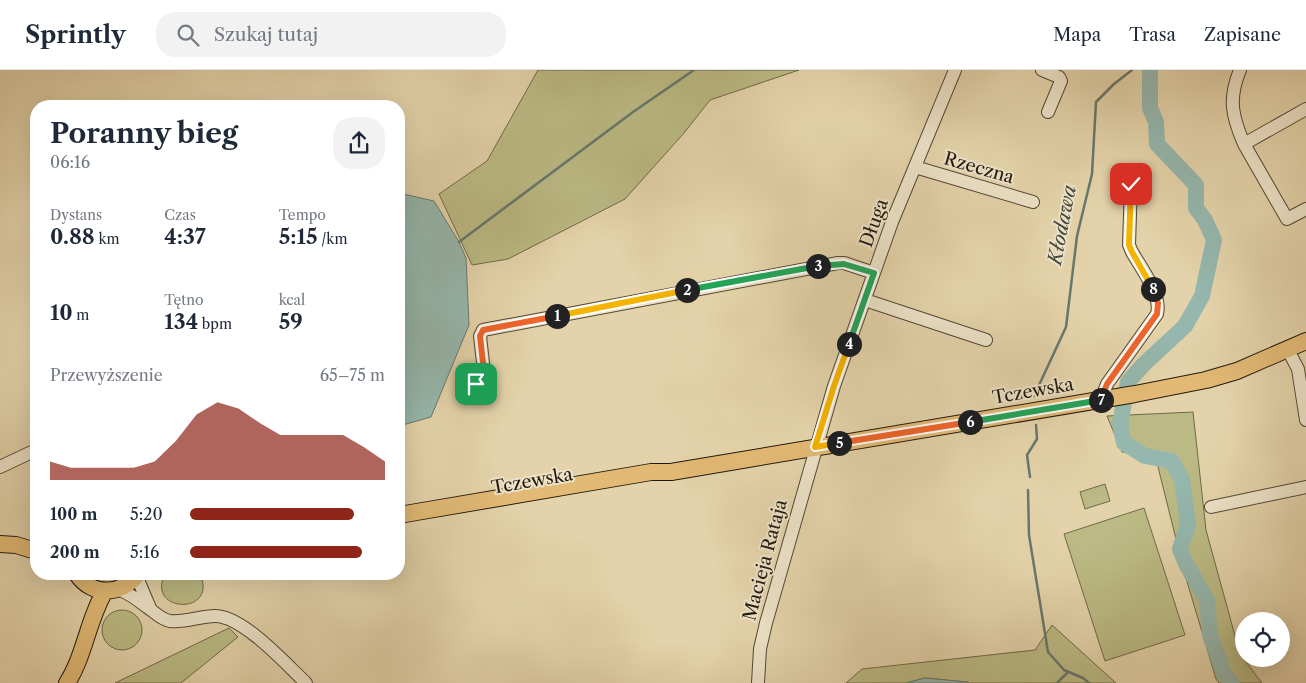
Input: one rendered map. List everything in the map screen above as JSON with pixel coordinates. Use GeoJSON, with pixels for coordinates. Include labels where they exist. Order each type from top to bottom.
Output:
{"type":"FeatureCollection","features":[{"type":"Feature","properties":{"kind":"main road","name":"Tczewska"},"geometry":{"type":"LineString","coordinates":[[405,514],[651,472],[672,472],[1110,399],[1214,378],[1237,371],[1306,341]]}},
{"type":"Feature","properties":{"kind":"main road","name":"Tczewska"},"geometry":{"type":"LineString","coordinates":[[405,523],[651,480],[672,472]]}},
{"type":"Feature","properties":{"kind":"main road"},"geometry":{"type":"LineString","coordinates":[[8,545],[30,544]]}},
{"type":"Feature","properties":{"kind":"main road"},"geometry":{"type":"LineString","coordinates":[[8,545],[30,550]]}},
{"type":"Feature","properties":{"kind":"main road"},"geometry":{"type":"LineString","coordinates":[[84,642],[88,612],[82,580],[111,590],[129,584],[133,580]]}},
{"type":"Feature","properties":{"kind":"main road"},"geometry":{"type":"LineString","coordinates":[[68,683],[76,667],[84,642],[111,590]]}},
{"type":"Feature","properties":{"kind":"street","name":"Długa"},"geometry":{"type":"LineString","coordinates":[[815,447],[834,386],[874,273],[955,70]]}},
{"type":"Feature","properties":{"kind":"street"},"geometry":{"type":"LineString","coordinates":[[1042,70],[1059,77],[1061,81],[1048,112]]}},
{"type":"Feature","properties":{"kind":"street"},"geometry":{"type":"LineString","coordinates":[[1240,70],[1233,88],[1232,103],[1234,121],[1244,144],[1287,219],[1306,209]]}},
{"type":"Feature","properties":{"kind":"street"},"geometry":{"type":"LineString","coordinates":[[1244,144],[1306,110]]}},
{"type":"Feature","properties":{"kind":"street","name":"Rzeczna"},"geometry":{"type":"LineString","coordinates":[[915,167],[1033,202]]}},
{"type":"Feature","properties":{"kind":"street"},"geometry":{"type":"LineString","coordinates":[[1110,399],[1105,389],[1107,384],[1157,314],[1159,308],[1157,296],[1129,245],[1131,184]]}},
{"type":"Feature","properties":{"kind":"street"},"geometry":{"type":"LineString","coordinates":[[468,386],[476,384],[484,372],[480,336],[483,330],[838,263],[874,273]]}},
{"type":"Feature","properties":{"kind":"street"},"geometry":{"type":"LineString","coordinates":[[865,300],[986,340]]}},
{"type":"Feature","properties":{"kind":"street"},"geometry":{"type":"LineString","coordinates":[[1288,350],[1298,369],[1306,420]]}},
{"type":"Feature","properties":{"kind":"street","name":"Macieja Rataja"},"geometry":{"type":"LineString","coordinates":[[758,683],[760,649],[766,623],[815,447]]}},
{"type":"Feature","properties":{"kind":"street"},"geometry":{"type":"LineString","coordinates":[[0,468],[30,453]]}},
{"type":"Feature","properties":{"kind":"street"},"geometry":{"type":"LineString","coordinates":[[1211,507],[1306,487]]}},
{"type":"Feature","properties":{"kind":"street"},"geometry":{"type":"LineString","coordinates":[[139,580],[140,588],[150,608]]}},
{"type":"Feature","properties":{"kind":"street"},"geometry":{"type":"LineString","coordinates":[[111,590],[128,593],[161,618],[170,621],[214,616],[236,622],[261,641],[306,683]]}},
{"type":"Feature","properties":{"kind":"shaded area"},"geometry":{"type":"Polygon","coordinates":[[[538,70],[799,70],[710,100],[684,133],[625,199],[508,259],[472,265],[439,194],[487,161],[538,70]]]}},
{"type":"Feature","properties":{"kind":"shaded area"},"geometry":{"type":"Polygon","coordinates":[[[1193,412],[1206,530],[1235,636],[1235,667],[1250,667],[1262,683],[1219,683],[1216,679],[1185,575],[1155,455],[1122,452],[1107,416],[1193,412]]]}},
{"type":"Feature","properties":{"kind":"shaded area"},"geometry":{"type":"Polygon","coordinates":[[[1105,484],[1110,501],[1085,509],[1080,492],[1105,484]]]}},
{"type":"Feature","properties":{"kind":"shaded area"},"geometry":{"type":"Polygon","coordinates":[[[1144,508],[1185,635],[1105,661],[1064,534],[1144,508]]]}},
{"type":"Feature","properties":{"kind":"shaded area"},"geometry":{"type":"Polygon","coordinates":[[[164,580],[201,580],[203,588],[200,597],[192,603],[182,604],[172,602],[165,596],[162,587],[164,580]]]}},
{"type":"Feature","properties":{"kind":"shaded area"},"geometry":{"type":"Polygon","coordinates":[[[126,610],[133,613],[139,619],[142,630],[141,638],[133,647],[126,650],[118,650],[111,647],[103,638],[102,626],[105,619],[114,611],[126,610]]]}},
{"type":"Feature","properties":{"kind":"shaded area"},"geometry":{"type":"Polygon","coordinates":[[[1052,625],[1116,683],[969,683],[925,678],[906,683],[846,683],[862,669],[1035,650],[1052,625]]]}},
{"type":"Feature","properties":{"kind":"shaded area"},"geometry":{"type":"Polygon","coordinates":[[[229,628],[238,637],[181,683],[115,683],[229,628]]]}},
{"type":"Feature","properties":{"kind":"water"},"geometry":{"type":"Polygon","coordinates":[[[405,194],[434,201],[459,242],[466,258],[469,325],[431,417],[405,424],[405,194]]]}},
{"type":"Feature","properties":{"kind":"water"},"geometry":{"type":"Polygon","coordinates":[[[925,678],[967,682],[969,683],[906,683],[925,678]]]}},
{"type":"Feature","properties":{"kind":"waterway"},"geometry":{"type":"LineString","coordinates":[[459,242],[633,112],[694,70]]}},
{"type":"Feature","properties":{"kind":"waterway","name":"Kłodawa"},"geometry":{"type":"LineString","coordinates":[[1034,396],[1066,327],[1077,236],[1092,174],[1096,102],[1132,70]]}},
{"type":"Feature","properties":{"kind":"waterway","name":"Kłodawa"},"geometry":{"type":"LineString","coordinates":[[1150,70],[1150,108],[1156,122],[1157,144],[1196,185],[1196,208],[1205,220],[1214,240],[1202,296],[1185,326],[1143,365],[1128,382],[1120,424],[1124,443],[1145,456],[1172,461],[1182,480],[1188,525],[1180,549],[1186,564],[1207,600],[1210,635],[1224,674],[1232,683]]}},
{"type":"Feature","properties":{"kind":"waterway","name":"Kłodawa"},"geometry":{"type":"LineString","coordinates":[[1030,477],[1027,455],[1037,439],[1036,425]]}},
{"type":"Feature","properties":{"kind":"waterway","name":"Kłodawa"},"geometry":{"type":"LineString","coordinates":[[1028,490],[1029,535],[1048,652],[1064,670],[1083,678],[1089,683]]}},
{"type":"Feature","properties":{"kind":"waterway"},"geometry":{"type":"LineString","coordinates":[[1057,683],[1068,672]]}},
{"type":"Feature","properties":{"kind":"route"},"geometry":{"type":"LineString","coordinates":[[476,384],[484,372],[480,336],[483,330],[697,288],[838,263],[874,273],[834,386],[815,447],[1106,399],[1105,389],[1107,384],[1157,314],[1159,308],[1157,296],[1129,245],[1131,184]]}}]}
